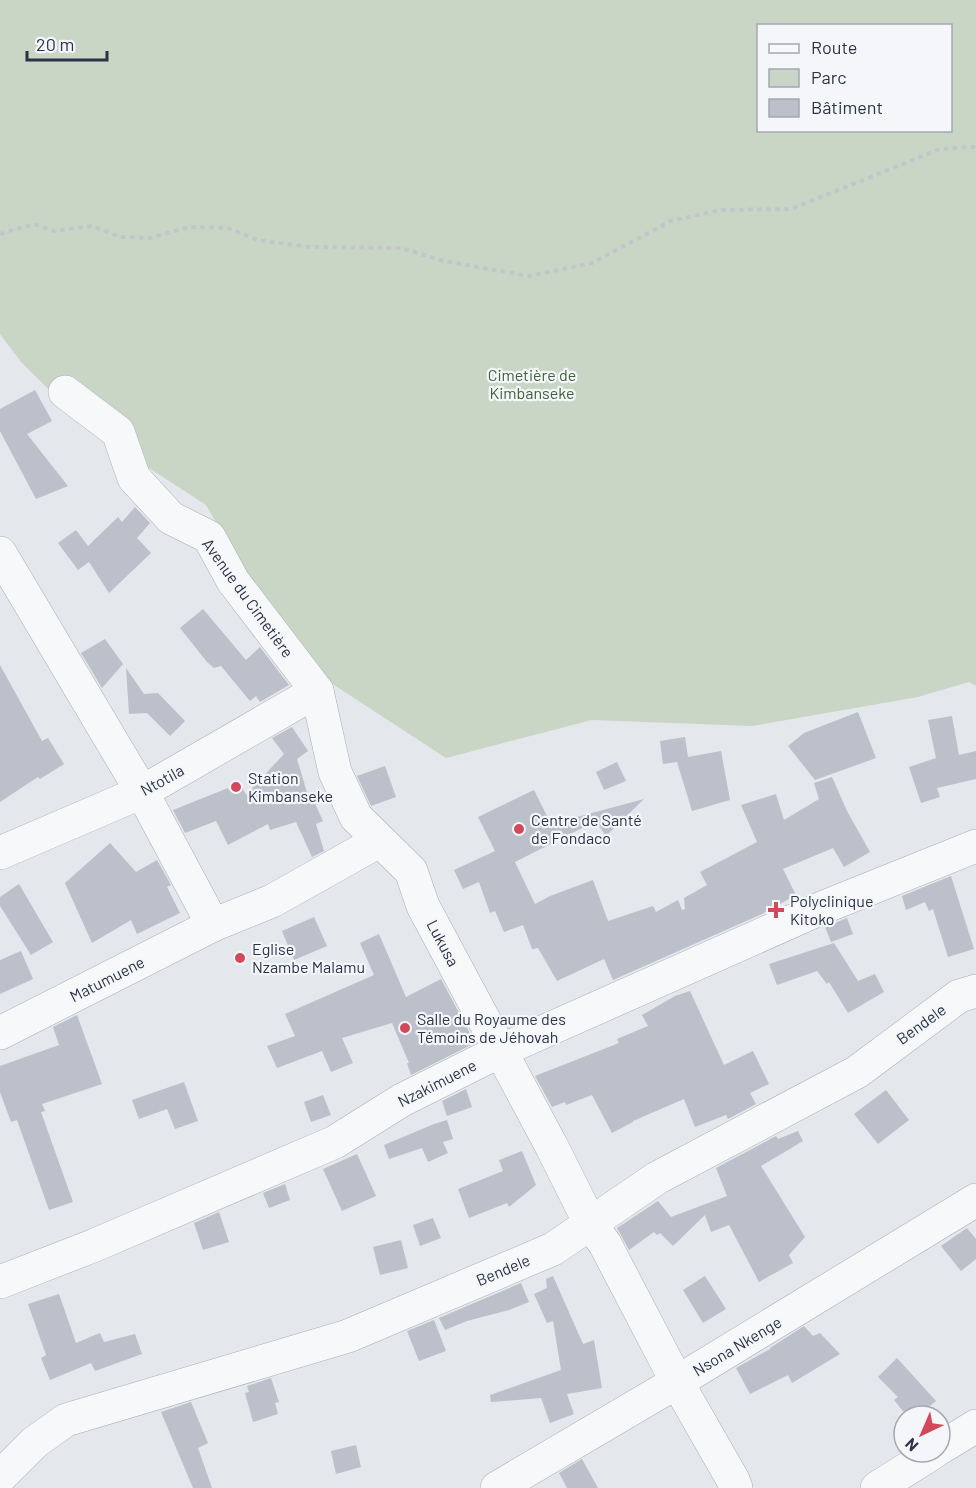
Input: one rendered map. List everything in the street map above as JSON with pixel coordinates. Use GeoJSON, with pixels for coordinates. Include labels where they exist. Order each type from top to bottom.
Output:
{"type":"FeatureCollection","features":[{"type":"Feature","properties":{"kind":"street","name":"Avenue du Cimetière"},"geometry":{"type":"LineString","coordinates":[[65,392],[118,432],[134,478],[171,518],[209,537],[234,581],[317,691],[335,772],[356,818],[380,841]]}},
{"type":"Feature","properties":{"kind":"street"},"geometry":{"type":"LineString","coordinates":[[0,553],[142,792],[213,925]]}},
{"type":"Feature","properties":{"kind":"street","name":"Ntotila"},"geometry":{"type":"LineString","coordinates":[[0,853],[142,792],[317,691]]}},
{"type":"Feature","properties":{"kind":"street","name":"Matumuene"},"geometry":{"type":"LineString","coordinates":[[0,1033],[213,925],[272,902],[380,841]]}},
{"type":"Feature","properties":{"kind":"street","name":"Lukusa"},"geometry":{"type":"LineString","coordinates":[[380,841],[411,872],[423,906],[552,1147],[590,1223],[605,1244],[677,1382],[736,1488]]}},
{"type":"Feature","properties":{"kind":"street","name":"Nzakimuene"},"geometry":{"type":"LineString","coordinates":[[0,1282],[95,1245],[335,1142],[402,1100],[500,1051],[824,907],[976,846]]}},
{"type":"Feature","properties":{"kind":"street","name":"Bendele"},"geometry":{"type":"LineString","coordinates":[[0,1478],[35,1442],[66,1420],[348,1336],[553,1249],[657,1178],[857,1072],[959,996],[976,991]]}},
{"type":"Feature","properties":{"kind":"street","name":"Nsona Nkenge"},"geometry":{"type":"LineString","coordinates":[[496,1488],[677,1382],[976,1200]]}},
{"type":"Feature","properties":{"kind":"street"},"geometry":{"type":"LineString","coordinates":[[952,1441],[976,1426]]}},
{"type":"Feature","properties":{"kind":"street"},"geometry":{"type":"LineString","coordinates":[[877,1488],[915,1464]]}},
{"type":"Feature","properties":{"kind":"path"},"geometry":{"type":"LineString","coordinates":[[0,234],[34,224],[54,231],[92,226],[120,237],[150,238],[189,227],[228,228],[257,240],[310,247],[401,248],[444,261],[529,276],[592,263],[671,221],[720,210],[791,209],[940,149],[976,147]]}},
{"type":"Feature","properties":{"kind":"green space","name":"Cimetière de Kimbanseke"},"geometry":{"type":"Polygon","coordinates":[[[0,0],[976,0],[976,686],[969,682],[918,697],[752,726],[592,720],[446,758],[334,685],[266,606],[206,505],[89,429],[21,362],[0,334],[0,0]]]}},
{"type":"Feature","properties":{"kind":"building"},"geometry":{"type":"Polygon","coordinates":[[[35,390],[52,421],[27,434],[68,486],[36,499],[0,431],[0,409],[35,390]]]}},
{"type":"Feature","properties":{"kind":"building"},"geometry":{"type":"Polygon","coordinates":[[[135,507],[150,523],[137,538],[151,553],[109,593],[89,562],[78,570],[58,543],[76,530],[88,546],[118,517],[122,522],[135,507]]]}},
{"type":"Feature","properties":{"kind":"building"},"geometry":{"type":"Polygon","coordinates":[[[203,609],[246,660],[260,647],[289,685],[260,702],[256,696],[250,701],[221,666],[214,668],[207,662],[180,628],[203,609]]]}},
{"type":"Feature","properties":{"kind":"building"},"geometry":{"type":"Polygon","coordinates":[[[105,639],[123,664],[102,688],[81,653],[105,639]]]}},
{"type":"Feature","properties":{"kind":"building"},"geometry":{"type":"Polygon","coordinates":[[[0,665],[42,741],[48,738],[64,764],[40,779],[38,777],[0,802],[0,665]]]}},
{"type":"Feature","properties":{"kind":"building"},"geometry":{"type":"Polygon","coordinates":[[[126,668],[144,694],[158,693],[185,721],[170,736],[147,713],[129,714],[126,668]]]}},
{"type":"Feature","properties":{"kind":"building"},"geometry":{"type":"Polygon","coordinates":[[[858,712],[876,758],[815,780],[788,746],[804,733],[858,712]]]}},
{"type":"Feature","properties":{"kind":"building"},"geometry":{"type":"Polygon","coordinates":[[[952,716],[959,755],[976,751],[976,779],[937,788],[940,797],[921,803],[909,767],[936,758],[928,720],[952,716]]]}},
{"type":"Feature","properties":{"kind":"building"},"geometry":{"type":"Polygon","coordinates":[[[292,727],[308,751],[297,759],[309,799],[312,797],[323,821],[316,824],[324,851],[312,857],[296,822],[270,830],[268,824],[228,845],[216,821],[185,833],[173,810],[241,785],[246,795],[284,754],[272,738],[292,727]]]}},
{"type":"Feature","properties":{"kind":"building"},"geometry":{"type":"Polygon","coordinates":[[[685,737],[688,757],[721,751],[730,800],[692,811],[677,762],[663,764],[660,741],[685,737]]]}},
{"type":"Feature","properties":{"kind":"building"},"geometry":{"type":"Polygon","coordinates":[[[617,762],[626,781],[604,790],[596,772],[617,762]]]}},
{"type":"Feature","properties":{"kind":"building"},"geometry":{"type":"Polygon","coordinates":[[[385,766],[396,797],[371,806],[357,776],[385,766]]]}},
{"type":"Feature","properties":{"kind":"building"},"geometry":{"type":"Polygon","coordinates":[[[832,777],[847,811],[870,852],[844,867],[833,848],[783,869],[796,895],[762,914],[613,980],[604,959],[557,981],[538,948],[532,949],[523,925],[504,932],[495,911],[490,913],[479,882],[463,889],[454,870],[495,851],[478,817],[534,790],[551,824],[644,799],[606,836],[596,821],[515,862],[535,904],[593,880],[608,921],[653,906],[656,912],[678,900],[682,910],[685,909],[684,898],[707,885],[700,872],[757,842],[741,805],[776,794],[784,820],[819,799],[814,783],[832,777]]]}},
{"type":"Feature","properties":{"kind":"building"},"geometry":{"type":"Polygon","coordinates":[[[110,843],[136,872],[157,860],[171,885],[167,887],[180,913],[137,934],[131,920],[92,943],[65,883],[110,843]]]}},
{"type":"Feature","properties":{"kind":"building"},"geometry":{"type":"Polygon","coordinates":[[[951,876],[974,949],[948,957],[933,909],[929,911],[925,902],[906,910],[902,896],[951,876]]]}},
{"type":"Feature","properties":{"kind":"building"},"geometry":{"type":"Polygon","coordinates":[[[19,884],[53,942],[31,955],[0,906],[0,897],[19,884]]]}},
{"type":"Feature","properties":{"kind":"building"},"geometry":{"type":"Polygon","coordinates":[[[314,917],[327,946],[294,960],[282,931],[314,917]]]}},
{"type":"Feature","properties":{"kind":"building"},"geometry":{"type":"Polygon","coordinates":[[[847,918],[853,934],[831,942],[825,927],[847,918]]]}},
{"type":"Feature","properties":{"kind":"building"},"geometry":{"type":"Polygon","coordinates":[[[379,934],[406,997],[441,979],[475,1043],[411,1075],[407,1063],[409,1063],[392,1023],[342,1038],[353,1063],[331,1072],[322,1051],[277,1068],[267,1046],[295,1036],[285,1014],[374,975],[360,943],[379,934]]]}},
{"type":"Feature","properties":{"kind":"building"},"geometry":{"type":"Polygon","coordinates":[[[834,943],[858,981],[875,974],[884,992],[848,1013],[829,982],[827,984],[817,971],[777,985],[769,964],[834,943]]]}},
{"type":"Feature","properties":{"kind":"building"},"geometry":{"type":"Polygon","coordinates":[[[21,951],[33,979],[0,994],[0,960],[21,951]]]}},
{"type":"Feature","properties":{"kind":"building"},"geometry":{"type":"Polygon","coordinates":[[[690,991],[724,1065],[753,1051],[769,1084],[750,1093],[756,1104],[728,1119],[726,1115],[695,1127],[684,1099],[633,1121],[612,1133],[592,1095],[566,1105],[565,1102],[552,1107],[535,1076],[619,1043],[617,1039],[648,1026],[642,1015],[675,996],[690,991]]]}},
{"type":"Feature","properties":{"kind":"building"},"geometry":{"type":"Polygon","coordinates":[[[77,1015],[102,1084],[42,1104],[45,1111],[41,1112],[73,1202],[49,1210],[17,1120],[11,1122],[0,1092],[0,1066],[59,1045],[53,1027],[77,1015]]]}},
{"type":"Feature","properties":{"kind":"building"},"geometry":{"type":"Polygon","coordinates":[[[184,1082],[198,1121],[175,1129],[167,1109],[139,1119],[132,1100],[184,1082]]]}},
{"type":"Feature","properties":{"kind":"building"},"geometry":{"type":"Polygon","coordinates":[[[466,1089],[472,1107],[447,1116],[442,1101],[466,1089]]]}},
{"type":"Feature","properties":{"kind":"building"},"geometry":{"type":"Polygon","coordinates":[[[886,1090],[909,1120],[878,1144],[854,1114],[886,1090]]]}},
{"type":"Feature","properties":{"kind":"building"},"geometry":{"type":"Polygon","coordinates":[[[323,1095],[331,1115],[311,1122],[304,1102],[323,1095]]]}},
{"type":"Feature","properties":{"kind":"building"},"geometry":{"type":"Polygon","coordinates":[[[447,1120],[453,1139],[443,1142],[448,1153],[428,1162],[422,1148],[389,1159],[384,1145],[447,1120]]]}},
{"type":"Feature","properties":{"kind":"building"},"geometry":{"type":"Polygon","coordinates":[[[798,1131],[803,1141],[761,1166],[805,1237],[789,1255],[793,1263],[759,1282],[729,1225],[711,1232],[705,1215],[673,1246],[660,1233],[657,1235],[654,1232],[629,1250],[617,1228],[658,1201],[671,1217],[727,1196],[716,1168],[776,1136],[778,1139],[798,1131]]]}},
{"type":"Feature","properties":{"kind":"building"},"geometry":{"type":"Polygon","coordinates":[[[522,1151],[536,1185],[509,1207],[507,1203],[469,1218],[458,1189],[503,1171],[499,1160],[522,1151]]]}},
{"type":"Feature","properties":{"kind":"building"},"geometry":{"type":"Polygon","coordinates":[[[357,1154],[376,1196],[342,1211],[323,1169],[357,1154]]]}},
{"type":"Feature","properties":{"kind":"building"},"geometry":{"type":"Polygon","coordinates":[[[285,1184],[290,1200],[269,1208],[263,1193],[285,1184]]]}},
{"type":"Feature","properties":{"kind":"building"},"geometry":{"type":"Polygon","coordinates":[[[219,1212],[229,1242],[203,1250],[194,1223],[219,1212]]]}},
{"type":"Feature","properties":{"kind":"building"},"geometry":{"type":"Polygon","coordinates":[[[433,1218],[441,1238],[420,1246],[413,1225],[433,1218]]]}},
{"type":"Feature","properties":{"kind":"building"},"geometry":{"type":"Polygon","coordinates":[[[967,1228],[976,1239],[976,1259],[961,1271],[941,1246],[967,1228]]]}},
{"type":"Feature","properties":{"kind":"building"},"geometry":{"type":"Polygon","coordinates":[[[401,1240],[408,1268],[380,1275],[373,1247],[401,1240]]]}},
{"type":"Feature","properties":{"kind":"building"},"geometry":{"type":"Polygon","coordinates":[[[553,1276],[583,1344],[594,1340],[602,1388],[567,1394],[574,1414],[550,1423],[541,1398],[491,1402],[490,1395],[561,1370],[553,1321],[547,1323],[534,1294],[547,1288],[546,1279],[553,1276]]]}},
{"type":"Feature","properties":{"kind":"building"},"geometry":{"type":"Polygon","coordinates":[[[705,1276],[726,1309],[703,1323],[683,1290],[705,1276]]]}},
{"type":"Feature","properties":{"kind":"building"},"geometry":{"type":"Polygon","coordinates":[[[521,1283],[529,1302],[445,1330],[439,1318],[521,1283]]]}},
{"type":"Feature","properties":{"kind":"building"},"geometry":{"type":"Polygon","coordinates":[[[59,1294],[76,1343],[100,1333],[104,1342],[135,1334],[142,1354],[95,1371],[91,1363],[50,1380],[41,1358],[46,1355],[28,1304],[59,1294]]]}},
{"type":"Feature","properties":{"kind":"building"},"geometry":{"type":"Polygon","coordinates":[[[434,1320],[446,1351],[419,1361],[407,1331],[434,1320]]]}},
{"type":"Feature","properties":{"kind":"building"},"geometry":{"type":"Polygon","coordinates":[[[804,1326],[813,1336],[820,1333],[840,1354],[792,1383],[788,1375],[750,1394],[736,1368],[804,1326]]]}},
{"type":"Feature","properties":{"kind":"building"},"geometry":{"type":"Polygon","coordinates":[[[897,1358],[936,1401],[932,1404],[897,1404],[894,1400],[898,1397],[878,1377],[897,1358]]]}},
{"type":"Feature","properties":{"kind":"building"},"geometry":{"type":"Polygon","coordinates":[[[271,1378],[279,1402],[275,1403],[278,1414],[253,1422],[245,1393],[249,1392],[247,1386],[271,1378]]]}},
{"type":"Feature","properties":{"kind":"building"},"geometry":{"type":"Polygon","coordinates":[[[191,1402],[208,1443],[198,1448],[212,1488],[193,1488],[161,1412],[191,1402]]]}},
{"type":"Feature","properties":{"kind":"building"},"geometry":{"type":"Polygon","coordinates":[[[356,1445],[361,1467],[336,1474],[331,1451],[356,1445]]]}},
{"type":"Feature","properties":{"kind":"building"},"geometry":{"type":"Polygon","coordinates":[[[582,1459],[598,1488],[567,1488],[559,1473],[582,1459]]]}},
{"type":"Feature","properties":{"kind":"place","name":"Station Kimbanseke"},"geometry":{"type":"Point","coordinates":[236,787]}},
{"type":"Feature","properties":{"kind":"place","name":"Centre de Santé de Fondaco"},"geometry":{"type":"Point","coordinates":[519,829]}},
{"type":"Feature","properties":{"kind":"place","name":"Polyclinique Kitoko"},"geometry":{"type":"Point","coordinates":[776,910]}},
{"type":"Feature","properties":{"kind":"place","name":"Eglise Nzambe Malamu"},"geometry":{"type":"Point","coordinates":[240,958]}},
{"type":"Feature","properties":{"kind":"place","name":"Salle du Royaume des Témoins de Jéhovah"},"geometry":{"type":"Point","coordinates":[405,1028]}}]}
